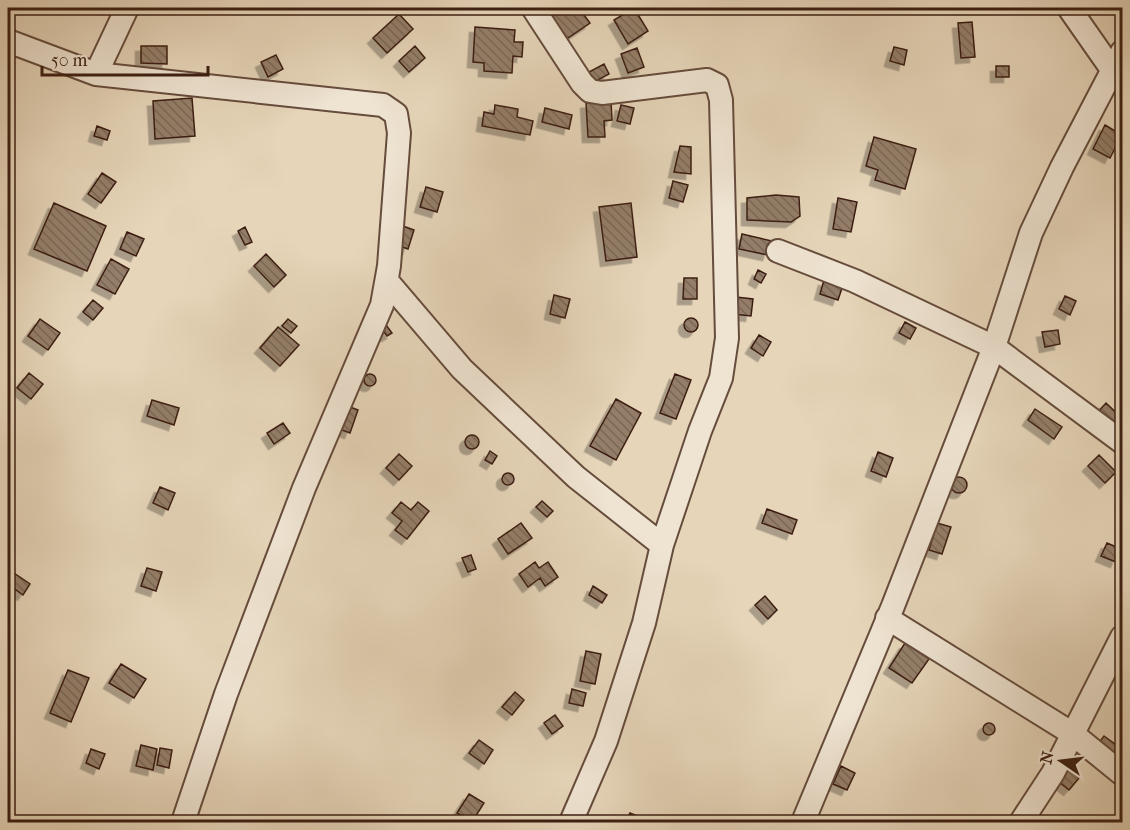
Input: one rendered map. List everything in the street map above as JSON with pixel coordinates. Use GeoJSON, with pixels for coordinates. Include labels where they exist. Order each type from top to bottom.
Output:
{"type":"FeatureCollection","features":[{"type":"Feature","properties":{"kind":"street"},"geometry":{"type":"LineString","coordinates":[[96,74],[127,8]]}},
{"type":"Feature","properties":{"kind":"street"},"geometry":{"type":"LineString","coordinates":[[533,8],[582,83],[590,91],[602,93],[707,80],[717,85],[721,100],[727,338],[722,378],[700,431],[662,545],[644,623],[606,741],[571,822]]}},
{"type":"Feature","properties":{"kind":"street"},"geometry":{"type":"LineString","coordinates":[[803,822],[887,618],[994,347],[1031,233],[1119,67],[1069,8]]}},
{"type":"Feature","properties":{"kind":"street"},"geometry":{"type":"LineString","coordinates":[[8,41],[96,74],[383,105],[396,114],[399,133],[387,281],[382,305],[304,488],[226,694],[183,822]]}},
{"type":"Feature","properties":{"kind":"street"},"geometry":{"type":"LineString","coordinates":[[778,250],[855,281],[994,347],[1122,442]]}},
{"type":"Feature","properties":{"kind":"street"},"geometry":{"type":"LineString","coordinates":[[387,281],[462,369],[576,477],[662,545]]}},
{"type":"Feature","properties":{"kind":"street"},"geometry":{"type":"LineString","coordinates":[[887,618],[1073,734],[1122,774]]}},
{"type":"Feature","properties":{"kind":"street"},"geometry":{"type":"LineString","coordinates":[[1021,822],[1053,773],[1122,637]]}},
{"type":"Feature","properties":{"kind":"building"},"geometry":{"type":"Polygon","coordinates":[[[544,8],[579,8],[590,23],[565,40],[544,8]]]}},
{"type":"Feature","properties":{"kind":"building"},"geometry":{"type":"Polygon","coordinates":[[[634,8],[648,31],[628,44],[614,20],[634,8]]]}},
{"type":"Feature","properties":{"kind":"building"},"geometry":{"type":"Polygon","coordinates":[[[399,14],[413,29],[387,53],[373,38],[399,14]]]}},
{"type":"Feature","properties":{"kind":"building"},"geometry":{"type":"Polygon","coordinates":[[[972,22],[975,57],[961,58],[958,23],[972,22]]]}},
{"type":"Feature","properties":{"kind":"building"},"geometry":{"type":"Polygon","coordinates":[[[475,27],[515,30],[514,42],[523,42],[522,57],[513,56],[512,73],[484,71],[484,63],[473,62],[475,27]]]}},
{"type":"Feature","properties":{"kind":"building"},"geometry":{"type":"Polygon","coordinates":[[[141,46],[167,46],[167,64],[141,63],[141,46]]]}},
{"type":"Feature","properties":{"kind":"building"},"geometry":{"type":"Polygon","coordinates":[[[415,46],[425,58],[409,72],[399,61],[415,46]]]}},
{"type":"Feature","properties":{"kind":"building"},"geometry":{"type":"Polygon","coordinates":[[[894,47],[907,50],[904,65],[890,61],[894,47]]]}},
{"type":"Feature","properties":{"kind":"building"},"geometry":{"type":"Polygon","coordinates":[[[637,48],[644,67],[628,73],[621,54],[637,48]]]}},
{"type":"Feature","properties":{"kind":"building"},"geometry":{"type":"Polygon","coordinates":[[[276,55],[283,69],[268,77],[261,62],[276,55]]]}},
{"type":"Feature","properties":{"kind":"building"},"geometry":{"type":"Polygon","coordinates":[[[604,64],[609,74],[594,82],[589,72],[604,64]]]}},
{"type":"Feature","properties":{"kind":"building"},"geometry":{"type":"Polygon","coordinates":[[[996,66],[1009,66],[1009,77],[996,77],[996,66]]]}},
{"type":"Feature","properties":{"kind":"building"},"geometry":{"type":"Polygon","coordinates":[[[192,98],[195,136],[155,139],[153,101],[192,98]]]}},
{"type":"Feature","properties":{"kind":"building"},"geometry":{"type":"Polygon","coordinates":[[[611,101],[612,120],[604,121],[605,137],[588,137],[586,103],[611,101]]]}},
{"type":"Feature","properties":{"kind":"building"},"geometry":{"type":"Polygon","coordinates":[[[495,105],[518,109],[517,117],[533,121],[530,135],[482,126],[484,112],[494,114],[495,105]]]}},
{"type":"Feature","properties":{"kind":"building"},"geometry":{"type":"Polygon","coordinates":[[[621,105],[634,108],[630,124],[617,121],[621,105]]]}},
{"type":"Feature","properties":{"kind":"building"},"geometry":{"type":"Polygon","coordinates":[[[545,108],[572,115],[569,129],[542,122],[545,108]]]}},
{"type":"Feature","properties":{"kind":"building"},"geometry":{"type":"Polygon","coordinates":[[[1105,125],[1122,135],[1110,158],[1093,149],[1105,125]]]}},
{"type":"Feature","properties":{"kind":"building"},"geometry":{"type":"Polygon","coordinates":[[[97,126],[110,131],[107,140],[94,136],[97,126]]]}},
{"type":"Feature","properties":{"kind":"building"},"geometry":{"type":"Polygon","coordinates":[[[874,137],[916,149],[905,189],[875,180],[878,170],[866,166],[874,137]]]}},
{"type":"Feature","properties":{"kind":"building"},"geometry":{"type":"Polygon","coordinates":[[[680,146],[691,147],[691,174],[674,172],[680,146]]]}},
{"type":"Feature","properties":{"kind":"building"},"geometry":{"type":"Polygon","coordinates":[[[102,173],[116,182],[101,203],[88,194],[102,173]]]}},
{"type":"Feature","properties":{"kind":"building"},"geometry":{"type":"Polygon","coordinates":[[[673,181],[688,185],[683,202],[669,198],[673,181]]]}},
{"type":"Feature","properties":{"kind":"building"},"geometry":{"type":"Polygon","coordinates":[[[426,187],[443,192],[437,212],[420,207],[426,187]]]}},
{"type":"Feature","properties":{"kind":"building"},"geometry":{"type":"Polygon","coordinates":[[[776,195],[799,197],[800,216],[791,222],[747,220],[747,198],[776,195]]]}},
{"type":"Feature","properties":{"kind":"building"},"geometry":{"type":"Polygon","coordinates":[[[838,198],[857,202],[851,232],[833,229],[838,198]]]}},
{"type":"Feature","properties":{"kind":"building"},"geometry":{"type":"Polygon","coordinates":[[[54,203],[106,226],[87,271],[34,249],[54,203]]]}},
{"type":"Feature","properties":{"kind":"building"},"geometry":{"type":"Polygon","coordinates":[[[631,203],[637,257],[606,261],[599,207],[631,203]]]}},
{"type":"Feature","properties":{"kind":"building"},"geometry":{"type":"Polygon","coordinates":[[[400,225],[414,230],[408,249],[394,244],[400,225]]]}},
{"type":"Feature","properties":{"kind":"building"},"geometry":{"type":"Polygon","coordinates":[[[245,227],[252,242],[245,245],[238,231],[245,227]]]}},
{"type":"Feature","properties":{"kind":"building"},"geometry":{"type":"Polygon","coordinates":[[[127,232],[144,239],[136,256],[120,249],[127,232]]]}},
{"type":"Feature","properties":{"kind":"building"},"geometry":{"type":"Polygon","coordinates":[[[742,234],[772,241],[768,255],[739,249],[742,234]]]}},
{"type":"Feature","properties":{"kind":"building"},"geometry":{"type":"Polygon","coordinates":[[[266,254],[286,275],[274,287],[254,266],[266,254]]]}},
{"type":"Feature","properties":{"kind":"building"},"geometry":{"type":"Polygon","coordinates":[[[111,259],[129,269],[115,294],[97,285],[111,259]]]}},
{"type":"Feature","properties":{"kind":"building"},"geometry":{"type":"Polygon","coordinates":[[[758,270],[766,274],[761,283],[754,279],[758,270]]]}},
{"type":"Feature","properties":{"kind":"building"},"geometry":{"type":"Polygon","coordinates":[[[684,278],[697,278],[697,299],[683,299],[684,278]]]}},
{"type":"Feature","properties":{"kind":"building"},"geometry":{"type":"Polygon","coordinates":[[[824,280],[843,285],[838,300],[820,294],[824,280]]]}},
{"type":"Feature","properties":{"kind":"building"},"geometry":{"type":"Polygon","coordinates":[[[554,295],[570,299],[565,318],[550,314],[554,295]]]}},
{"type":"Feature","properties":{"kind":"building"},"geometry":{"type":"Polygon","coordinates":[[[1065,296],[1076,301],[1070,315],[1059,309],[1065,296]]]}},
{"type":"Feature","properties":{"kind":"building"},"geometry":{"type":"Polygon","coordinates":[[[736,297],[753,299],[751,316],[733,314],[736,297]]]}},
{"type":"Feature","properties":{"kind":"building"},"geometry":{"type":"Polygon","coordinates":[[[93,300],[103,308],[93,320],[83,312],[93,300]]]}},
{"type":"Feature","properties":{"kind":"building"},"geometry":{"type":"Polygon","coordinates":[[[688,318],[694,318],[698,325],[694,332],[688,332],[684,328],[684,322],[688,318]]]}},
{"type":"Feature","properties":{"kind":"building"},"geometry":{"type":"Polygon","coordinates":[[[40,319],[60,333],[48,350],[28,336],[40,319]]]}},
{"type":"Feature","properties":{"kind":"building"},"geometry":{"type":"Polygon","coordinates":[[[288,319],[297,326],[291,333],[282,326],[288,319]]]}},
{"type":"Feature","properties":{"kind":"building"},"geometry":{"type":"Polygon","coordinates":[[[905,322],[916,328],[910,339],[899,333],[905,322]]]}},
{"type":"Feature","properties":{"kind":"building"},"geometry":{"type":"Polygon","coordinates":[[[386,325],[392,333],[387,336],[381,328],[386,325]]]}},
{"type":"Feature","properties":{"kind":"building"},"geometry":{"type":"Polygon","coordinates":[[[278,327],[299,345],[280,366],[260,348],[278,327]]]}},
{"type":"Feature","properties":{"kind":"building"},"geometry":{"type":"Polygon","coordinates":[[[1058,330],[1060,344],[1045,347],[1042,332],[1058,330]]]}},
{"type":"Feature","properties":{"kind":"building"},"geometry":{"type":"Polygon","coordinates":[[[759,335],[771,342],[763,356],[751,348],[759,335]]]}},
{"type":"Feature","properties":{"kind":"building"},"geometry":{"type":"Polygon","coordinates":[[[29,373],[43,384],[31,399],[17,388],[29,373]]]}},
{"type":"Feature","properties":{"kind":"building"},"geometry":{"type":"Polygon","coordinates":[[[370,374],[376,380],[370,386],[364,380],[370,374]]]}},
{"type":"Feature","properties":{"kind":"building"},"geometry":{"type":"Polygon","coordinates":[[[675,374],[691,380],[676,419],[660,413],[675,374]]]}},
{"type":"Feature","properties":{"kind":"building"},"geometry":{"type":"Polygon","coordinates":[[[616,399],[641,413],[616,460],[590,446],[616,399]]]}},
{"type":"Feature","properties":{"kind":"building"},"geometry":{"type":"Polygon","coordinates":[[[152,400],[179,408],[174,425],[147,416],[152,400]]]}},
{"type":"Feature","properties":{"kind":"building"},"geometry":{"type":"Polygon","coordinates":[[[1106,403],[1122,418],[1122,438],[1096,414],[1106,403]]]}},
{"type":"Feature","properties":{"kind":"building"},"geometry":{"type":"Polygon","coordinates":[[[342,404],[358,410],[350,433],[334,427],[342,404]]]}},
{"type":"Feature","properties":{"kind":"building"},"geometry":{"type":"Polygon","coordinates":[[[1035,409],[1062,427],[1054,439],[1028,420],[1035,409]]]}},
{"type":"Feature","properties":{"kind":"building"},"geometry":{"type":"Polygon","coordinates":[[[283,423],[290,433],[274,444],[267,433],[283,423]]]}},
{"type":"Feature","properties":{"kind":"building"},"geometry":{"type":"Polygon","coordinates":[[[469,435],[475,435],[479,442],[475,449],[469,449],[465,445],[465,439],[469,435]]]}},
{"type":"Feature","properties":{"kind":"building"},"geometry":{"type":"Polygon","coordinates":[[[490,451],[497,456],[492,464],[485,460],[490,451]]]}},
{"type":"Feature","properties":{"kind":"building"},"geometry":{"type":"Polygon","coordinates":[[[878,452],[893,458],[886,477],[871,471],[878,452]]]}},
{"type":"Feature","properties":{"kind":"building"},"geometry":{"type":"Polygon","coordinates":[[[399,454],[412,466],[399,480],[386,468],[399,454]]]}},
{"type":"Feature","properties":{"kind":"building"},"geometry":{"type":"Polygon","coordinates":[[[1099,455],[1116,472],[1105,483],[1088,466],[1099,455]]]}},
{"type":"Feature","properties":{"kind":"building"},"geometry":{"type":"Polygon","coordinates":[[[510,473],[514,479],[510,485],[506,485],[502,477],[510,473]]]}},
{"type":"Feature","properties":{"kind":"building"},"geometry":{"type":"Polygon","coordinates":[[[959,477],[967,485],[959,493],[951,485],[959,477]]]}},
{"type":"Feature","properties":{"kind":"building"},"geometry":{"type":"Polygon","coordinates":[[[160,487],[175,493],[168,510],[153,503],[160,487]]]}},
{"type":"Feature","properties":{"kind":"building"},"geometry":{"type":"Polygon","coordinates":[[[542,501],[553,511],[547,517],[536,507],[542,501]]]}},
{"type":"Feature","properties":{"kind":"building"},"geometry":{"type":"Polygon","coordinates":[[[401,502],[411,510],[418,502],[429,511],[407,539],[395,530],[402,521],[392,513],[401,502]]]}},
{"type":"Feature","properties":{"kind":"building"},"geometry":{"type":"Polygon","coordinates":[[[767,509],[797,520],[792,534],[762,523],[767,509]]]}},
{"type":"Feature","properties":{"kind":"building"},"geometry":{"type":"Polygon","coordinates":[[[521,523],[532,538],[508,554],[498,539],[521,523]]]}},
{"type":"Feature","properties":{"kind":"building"},"geometry":{"type":"Polygon","coordinates":[[[937,523],[951,527],[942,554],[929,550],[937,523]]]}},
{"type":"Feature","properties":{"kind":"building"},"geometry":{"type":"Polygon","coordinates":[[[1107,543],[1121,549],[1116,562],[1101,556],[1107,543]]]}},
{"type":"Feature","properties":{"kind":"building"},"geometry":{"type":"Polygon","coordinates":[[[471,555],[476,569],[468,572],[462,558],[471,555]]]}},
{"type":"Feature","properties":{"kind":"building"},"geometry":{"type":"Polygon","coordinates":[[[535,562],[539,568],[548,562],[558,577],[545,586],[540,578],[528,587],[519,574],[535,562]]]}},
{"type":"Feature","properties":{"kind":"building"},"geometry":{"type":"Polygon","coordinates":[[[147,568],[162,572],[156,591],[141,586],[147,568]]]}},
{"type":"Feature","properties":{"kind":"building"},"geometry":{"type":"Polygon","coordinates":[[[8,569],[30,584],[23,595],[8,584],[8,569]]]}},
{"type":"Feature","properties":{"kind":"building"},"geometry":{"type":"Polygon","coordinates":[[[593,586],[607,595],[602,603],[589,595],[593,586]]]}},
{"type":"Feature","properties":{"kind":"building"},"geometry":{"type":"Polygon","coordinates":[[[765,596],[777,610],[768,619],[755,605],[765,596]]]}},
{"type":"Feature","properties":{"kind":"building"},"geometry":{"type":"Polygon","coordinates":[[[905,643],[929,659],[912,683],[889,668],[905,643]]]}},
{"type":"Feature","properties":{"kind":"building"},"geometry":{"type":"Polygon","coordinates":[[[586,651],[601,654],[595,684],[580,681],[586,651]]]}},
{"type":"Feature","properties":{"kind":"building"},"geometry":{"type":"Polygon","coordinates":[[[121,664],[146,679],[134,698],[109,683],[121,664]]]}},
{"type":"Feature","properties":{"kind":"building"},"geometry":{"type":"Polygon","coordinates":[[[68,670],[89,678],[71,722],[50,713],[68,670]]]}},
{"type":"Feature","properties":{"kind":"building"},"geometry":{"type":"Polygon","coordinates":[[[572,689],[586,693],[583,706],[569,703],[572,689]]]}},
{"type":"Feature","properties":{"kind":"building"},"geometry":{"type":"Polygon","coordinates":[[[515,692],[524,700],[512,715],[502,707],[515,692]]]}},
{"type":"Feature","properties":{"kind":"building"},"geometry":{"type":"Polygon","coordinates":[[[555,715],[563,726],[552,734],[544,723],[555,715]]]}},
{"type":"Feature","properties":{"kind":"building"},"geometry":{"type":"Polygon","coordinates":[[[989,723],[995,729],[989,735],[983,729],[989,723]]]}},
{"type":"Feature","properties":{"kind":"building"},"geometry":{"type":"Polygon","coordinates":[[[1104,736],[1119,747],[1110,759],[1095,748],[1104,736]]]}},
{"type":"Feature","properties":{"kind":"building"},"geometry":{"type":"Polygon","coordinates":[[[479,740],[493,750],[484,764],[469,753],[479,740]]]}},
{"type":"Feature","properties":{"kind":"building"},"geometry":{"type":"Polygon","coordinates":[[[141,745],[157,749],[153,770],[136,766],[141,745]]]}},
{"type":"Feature","properties":{"kind":"building"},"geometry":{"type":"Polygon","coordinates":[[[160,748],[172,750],[169,768],[157,765],[160,748]]]}},
{"type":"Feature","properties":{"kind":"building"},"geometry":{"type":"Polygon","coordinates":[[[91,749],[105,754],[99,769],[86,763],[91,749]]]}},
{"type":"Feature","properties":{"kind":"building"},"geometry":{"type":"Polygon","coordinates":[[[841,766],[855,773],[847,790],[833,784],[841,766]]]}},
{"type":"Feature","properties":{"kind":"building"},"geometry":{"type":"Polygon","coordinates":[[[1064,766],[1079,778],[1069,790],[1054,778],[1064,766]]]}},
{"type":"Feature","properties":{"kind":"building"},"geometry":{"type":"Polygon","coordinates":[[[469,794],[484,803],[472,822],[457,813],[469,794]]]}},
{"type":"Feature","properties":{"kind":"building"},"geometry":{"type":"Polygon","coordinates":[[[630,813],[652,822],[626,822],[630,813]]]}}]}
